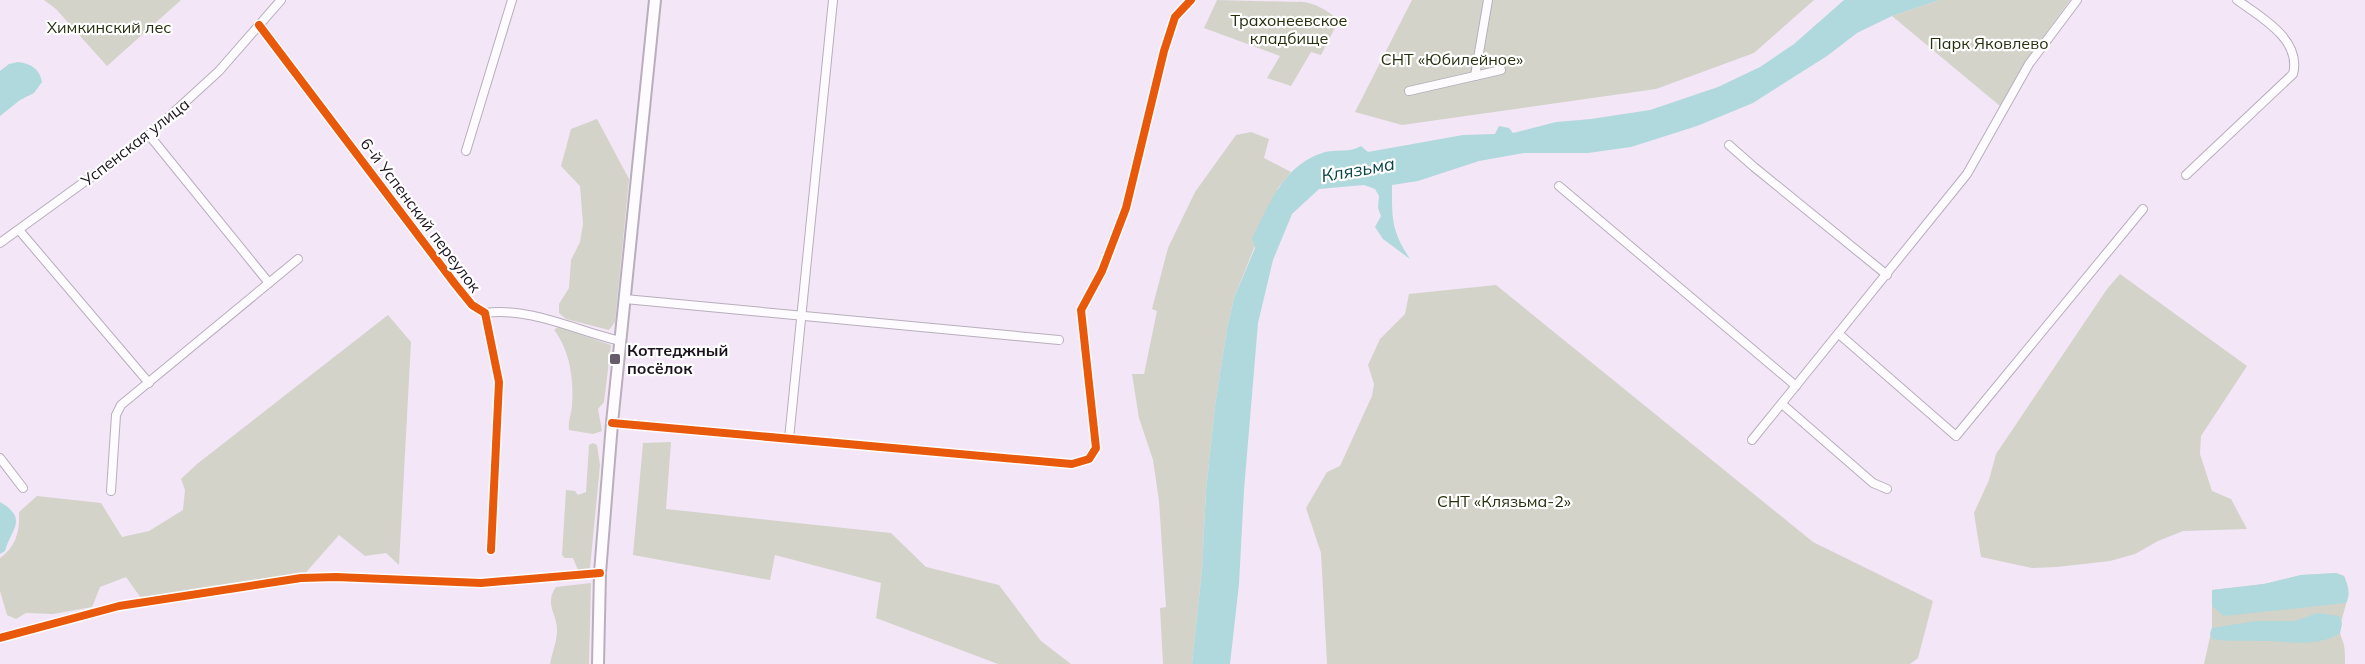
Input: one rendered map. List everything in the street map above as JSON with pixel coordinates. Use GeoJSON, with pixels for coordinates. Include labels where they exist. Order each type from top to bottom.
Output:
{"type":"FeatureCollection","features":[{"type":"Feature","properties":{"kind":"main road"},"geometry":{"type":"LineString","coordinates":[[598,664],[600,573],[612,423],[655,0]]}},
{"type":"Feature","properties":{"kind":"street","name":"Успенская улица"},"geometry":{"type":"LineString","coordinates":[[0,243],[149,135],[212,78],[281,0]]}},
{"type":"Feature","properties":{"kind":"street"},"geometry":{"type":"LineString","coordinates":[[466,152],[512,0]]}},
{"type":"Feature","properties":{"kind":"street"},"geometry":{"type":"LineString","coordinates":[[789,439],[833,0]]}},
{"type":"Feature","properties":{"kind":"street"},"geometry":{"type":"LineString","coordinates":[[612,423],[1072,464],[1089,459],[1096,448],[1081,310],[1102,271],[1126,208],[1164,51],[1175,17],[1191,0]]}},
{"type":"Feature","properties":{"kind":"street"},"geometry":{"type":"LineString","coordinates":[[1475,76],[1488,0]]}},
{"type":"Feature","properties":{"kind":"street"},"geometry":{"type":"LineString","coordinates":[[1752,440],[1967,174],[2028,64],[2077,0]]}},
{"type":"Feature","properties":{"kind":"street"},"geometry":{"type":"LineString","coordinates":[[2186,175],[2293,74],[2296,61],[2290,46],[2254,12],[2237,0]]}},
{"type":"Feature","properties":{"kind":"street","name":"6-й Успенский переулок"},"geometry":{"type":"LineString","coordinates":[[260,25],[455,284],[472,304],[485,313],[499,382],[490,550]]}},
{"type":"Feature","properties":{"kind":"street"},"geometry":{"type":"LineString","coordinates":[[1409,91],[1501,70]]}},
{"type":"Feature","properties":{"kind":"street"},"geometry":{"type":"LineString","coordinates":[[149,135],[269,283]]}},
{"type":"Feature","properties":{"kind":"street"},"geometry":{"type":"LineString","coordinates":[[1729,145],[1754,168],[1887,275]]}},
{"type":"Feature","properties":{"kind":"street"},"geometry":{"type":"LineString","coordinates":[[1559,186],[1796,386]]}},
{"type":"Feature","properties":{"kind":"street"},"geometry":{"type":"LineString","coordinates":[[1839,334],[1956,436],[2143,209]]}},
{"type":"Feature","properties":{"kind":"street"},"geometry":{"type":"LineString","coordinates":[[19,230],[149,383]]}},
{"type":"Feature","properties":{"kind":"street"},"geometry":{"type":"LineString","coordinates":[[111,491],[116,415],[121,405],[298,259]]}},
{"type":"Feature","properties":{"kind":"street"},"geometry":{"type":"LineString","coordinates":[[625,299],[1059,340]]}},
{"type":"Feature","properties":{"kind":"street"},"geometry":{"type":"LineString","coordinates":[[485,313],[499,311],[528,314],[621,341]]}},
{"type":"Feature","properties":{"kind":"street"},"geometry":{"type":"LineString","coordinates":[[1782,404],[1873,483],[1887,489]]}},
{"type":"Feature","properties":{"kind":"street"},"geometry":{"type":"LineString","coordinates":[[0,458],[23,488]]}},
{"type":"Feature","properties":{"kind":"street"},"geometry":{"type":"LineString","coordinates":[[0,638],[119,606],[301,578],[336,577],[482,583],[600,573]]}},
{"type":"Feature","properties":{"kind":"green space","name":"Химкинский лес"},"geometry":{"type":"Polygon","coordinates":[[[44,0],[181,0],[107,66],[56,9],[44,0]]]}},
{"type":"Feature","properties":{"kind":"green space","name":"Трахонеевское кладбище"},"geometry":{"type":"Polygon","coordinates":[[[1217,0],[1302,2],[1314,4],[1339,20],[1321,55],[1311,52],[1291,86],[1267,78],[1280,56],[1204,28],[1217,0]]]}},
{"type":"Feature","properties":{"kind":"green space","name":"СНТ «Юбилейное»"},"geometry":{"type":"Polygon","coordinates":[[[1412,0],[1814,0],[1754,53],[1656,89],[1402,125],[1355,112],[1412,0]]]}},
{"type":"Feature","properties":{"kind":"green space","name":"Парк Яковлево"},"geometry":{"type":"Polygon","coordinates":[[[1939,0],[2070,0],[2025,62],[2000,106],[1892,16],[1939,0]]]}},
{"type":"Feature","properties":{"kind":"green space"},"geometry":{"type":"Polygon","coordinates":[[[597,119],[629,179],[615,322],[609,330],[566,319],[559,313],[559,304],[569,288],[571,260],[580,242],[583,224],[580,186],[561,166],[571,129],[597,119]]]}},
{"type":"Feature","properties":{"kind":"green space"},"geometry":{"type":"Polygon","coordinates":[[[1251,132],[1269,139],[1264,158],[1291,172],[1278,188],[1234,298],[1227,329],[1215,406],[1206,491],[1202,569],[1192,664],[1163,664],[1160,608],[1166,607],[1159,501],[1153,460],[1139,418],[1132,374],[1144,374],[1157,311],[1152,309],[1168,248],[1195,192],[1236,135],[1251,132]]]}},
{"type":"Feature","properties":{"kind":"green space"},"geometry":{"type":"Polygon","coordinates":[[[2120,274],[2247,366],[2201,436],[2200,454],[2212,491],[2231,499],[2247,529],[2183,531],[2135,554],[2110,561],[2057,567],[2032,568],[1981,557],[1974,513],[1989,480],[1996,454],[2107,289],[2120,274]]]}},
{"type":"Feature","properties":{"kind":"green space","name":"СНТ «Клязьма-2»"},"geometry":{"type":"Polygon","coordinates":[[[1496,285],[1813,542],[1933,601],[1918,658],[1910,664],[1327,664],[1321,553],[1306,508],[1327,472],[1340,466],[1372,396],[1374,384],[1368,365],[1380,339],[1405,314],[1409,294],[1496,285]]]}},
{"type":"Feature","properties":{"kind":"green space"},"geometry":{"type":"Polygon","coordinates":[[[388,315],[411,342],[399,565],[386,553],[365,556],[339,535],[301,578],[141,598],[126,577],[100,587],[92,607],[53,614],[26,613],[16,619],[7,615],[0,591],[0,558],[10,549],[16,538],[19,512],[37,496],[101,503],[122,537],[149,531],[183,510],[185,490],[181,479],[197,464],[388,315]]]}},
{"type":"Feature","properties":{"kind":"green space"},"geometry":{"type":"Polygon","coordinates":[[[558,327],[611,345],[604,402],[598,409],[602,431],[593,434],[569,430],[572,406],[571,376],[564,347],[554,330],[558,327]]]}},
{"type":"Feature","properties":{"kind":"green space"},"geometry":{"type":"Polygon","coordinates":[[[671,442],[666,509],[891,533],[926,567],[999,585],[1041,641],[1071,664],[998,664],[876,618],[881,583],[775,555],[770,580],[633,555],[643,443],[671,442]]]}},
{"type":"Feature","properties":{"kind":"green space"},"geometry":{"type":"Polygon","coordinates":[[[593,443],[597,445],[600,465],[590,568],[587,571],[578,570],[573,558],[565,558],[562,555],[566,490],[575,491],[578,495],[586,492],[589,445],[593,443]]]}},
{"type":"Feature","properties":{"kind":"green space"},"geometry":{"type":"Polygon","coordinates":[[[2336,573],[2344,576],[2347,591],[2340,631],[2344,645],[2345,664],[2204,664],[2212,628],[2212,590],[2264,584],[2301,575],[2336,573]]]}},
{"type":"Feature","properties":{"kind":"green space"},"geometry":{"type":"Polygon","coordinates":[[[591,583],[589,664],[550,664],[557,630],[551,604],[556,587],[591,583]]]}},
{"type":"Feature","properties":{"kind":"water","name":"Клязьма"},"geometry":{"type":"Polygon","coordinates":[[[1844,0],[1939,0],[1892,16],[1857,33],[1827,56],[1753,103],[1697,126],[1631,147],[1588,153],[1524,153],[1479,161],[1418,181],[1392,185],[1394,224],[1399,240],[1410,259],[1383,239],[1375,227],[1381,216],[1378,208],[1379,196],[1375,189],[1364,185],[1319,189],[1292,214],[1273,260],[1258,323],[1244,490],[1239,584],[1230,664],[1192,664],[1202,569],[1206,491],[1215,406],[1227,329],[1234,298],[1255,248],[1252,238],[1272,199],[1289,175],[1311,158],[1325,152],[1361,146],[1368,152],[1463,135],[1495,134],[1499,126],[1509,128],[1513,133],[1556,122],[1650,110],[1718,87],[1760,67],[1794,44],[1844,0]]]}},
{"type":"Feature","properties":{"kind":"water"},"geometry":{"type":"Polygon","coordinates":[[[18,62],[34,68],[39,73],[42,82],[34,93],[20,100],[0,116],[0,71],[9,64],[18,62]]]}},
{"type":"Feature","properties":{"kind":"water"},"geometry":{"type":"Polygon","coordinates":[[[0,502],[14,514],[16,525],[5,551],[0,554],[0,502]]]}},
{"type":"Feature","properties":{"kind":"water"},"geometry":{"type":"Polygon","coordinates":[[[2336,573],[2344,576],[2347,583],[2349,593],[2346,603],[2224,616],[2212,606],[2212,590],[2264,584],[2301,575],[2336,573]]]}},
{"type":"Feature","properties":{"kind":"water"},"geometry":{"type":"Polygon","coordinates":[[[2317,613],[2340,616],[2342,624],[2340,633],[2322,641],[2303,643],[2218,640],[2212,639],[2210,633],[2212,628],[2256,621],[2295,621],[2317,613]]]}},
{"type":"Feature","properties":{"kind":"cycle path"},"geometry":{"type":"LineString","coordinates":[[612,423],[1072,464],[1089,459],[1096,448],[1081,310],[1102,271],[1126,208],[1164,51],[1175,17],[1191,0]]}},
{"type":"Feature","properties":{"kind":"cycle path"},"geometry":{"type":"LineString","coordinates":[[259,25],[455,284],[472,305],[485,313],[499,382],[491,550]]}},
{"type":"Feature","properties":{"kind":"cycle path"},"geometry":{"type":"LineString","coordinates":[[0,638],[119,606],[301,578],[336,577],[481,583],[600,573]]}},
{"type":"Feature","properties":{"kind":"place","name":"Коттеджный посёлок"},"geometry":{"type":"Point","coordinates":[615,359]}}]}
